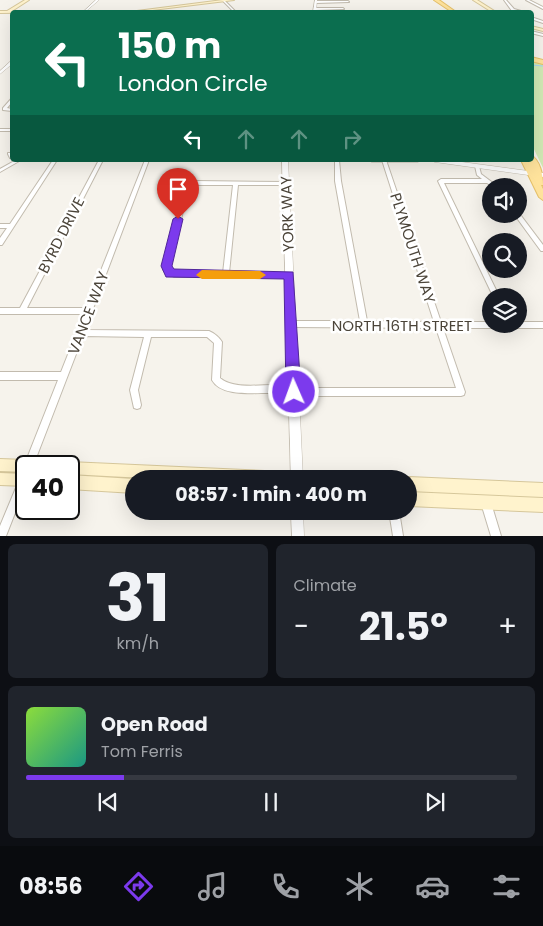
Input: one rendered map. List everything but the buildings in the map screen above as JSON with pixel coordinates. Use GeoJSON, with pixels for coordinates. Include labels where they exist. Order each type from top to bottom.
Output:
{"type":"FeatureCollection","features":[{"type":"Feature","properties":{"kind":"main road"},"geometry":{"type":"LineString","coordinates":[[5,13],[25,0]]}},
{"type":"Feature","properties":{"kind":"main road"},"geometry":{"type":"LineString","coordinates":[[164,10],[232,0]]}},
{"type":"Feature","properties":{"kind":"main road"},"geometry":{"type":"LineString","coordinates":[[166,10],[240,0]]}},
{"type":"Feature","properties":{"kind":"main road"},"geometry":{"type":"LineString","coordinates":[[432,0],[446,10]]}},
{"type":"Feature","properties":{"kind":"main road"},"geometry":{"type":"LineString","coordinates":[[436,0],[451,10]]}},
{"type":"Feature","properties":{"kind":"main road"},"geometry":{"type":"LineString","coordinates":[[475,0],[491,10]]}},
{"type":"Feature","properties":{"kind":"main road"},"geometry":{"type":"LineString","coordinates":[[527,162],[543,183]]}},
{"type":"Feature","properties":{"kind":"main road"},"geometry":{"type":"LineString","coordinates":[[533,162],[543,197]]}},
{"type":"Feature","properties":{"kind":"main road"},"geometry":{"type":"LineString","coordinates":[[0,466],[15,470]]}},
{"type":"Feature","properties":{"kind":"main road"},"geometry":{"type":"LineString","coordinates":[[80,468],[125,470]]}},
{"type":"Feature","properties":{"kind":"main road"},"geometry":{"type":"LineString","coordinates":[[0,479],[15,476]]}},
{"type":"Feature","properties":{"kind":"main road"},"geometry":{"type":"LineString","coordinates":[[80,483],[125,485]]}},
{"type":"Feature","properties":{"kind":"main road"},"geometry":{"type":"LineString","coordinates":[[417,484],[543,490]]}},
{"type":"Feature","properties":{"kind":"main road"},"geometry":{"type":"LineString","coordinates":[[417,499],[543,505]]}},
{"type":"Feature","properties":{"kind":"street"},"geometry":{"type":"LineString","coordinates":[[86,10],[98,0]]}},
{"type":"Feature","properties":{"kind":"street"},"geometry":{"type":"LineString","coordinates":[[505,0],[513,10]]}},
{"type":"Feature","properties":{"kind":"street"},"geometry":{"type":"LineString","coordinates":[[528,0],[543,8]]}},
{"type":"Feature","properties":{"kind":"street"},"geometry":{"type":"LineString","coordinates":[[317,1],[348,2]]}},
{"type":"Feature","properties":{"kind":"street"},"geometry":{"type":"LineString","coordinates":[[224,2],[233,10]]}},
{"type":"Feature","properties":{"kind":"street"},"geometry":{"type":"LineString","coordinates":[[533,2],[543,2]]}},
{"type":"Feature","properties":{"kind":"street"},"geometry":{"type":"LineString","coordinates":[[330,10],[343,9]]}},
{"type":"Feature","properties":{"kind":"street"},"geometry":{"type":"LineString","coordinates":[[10,102],[4,109],[10,110]]}},
{"type":"Feature","properties":{"kind":"street"},"geometry":{"type":"LineString","coordinates":[[0,170],[14,162]]}},
{"type":"Feature","properties":{"kind":"street"},"geometry":{"type":"LineString","coordinates":[[0,243],[54,162]]}},
{"type":"Feature","properties":{"kind":"street","name":"BYRD DRIVE"},"geometry":{"type":"LineString","coordinates":[[22,311],[100,162]]}},
{"type":"Feature","properties":{"kind":"street","name":"VANCE WAY"},"geometry":{"type":"LineString","coordinates":[[33,455],[145,162]]}},
{"type":"Feature","properties":{"kind":"street","name":"YORK WAY"},"geometry":{"type":"LineString","coordinates":[[285,162],[297,470]]}},
{"type":"Feature","properties":{"kind":"street"},"geometry":{"type":"LineString","coordinates":[[337,162],[338,181],[364,324]]}},
{"type":"Feature","properties":{"kind":"street","name":"PLYMOUTH WAY"},"geometry":{"type":"LineString","coordinates":[[294,392],[461,392],[385,162]]}},
{"type":"Feature","properties":{"kind":"street"},"geometry":{"type":"LineString","coordinates":[[449,162],[537,174]]}},
{"type":"Feature","properties":{"kind":"street"},"geometry":{"type":"LineString","coordinates":[[477,166],[479,175],[484,178]]}},
{"type":"Feature","properties":{"kind":"street"},"geometry":{"type":"LineString","coordinates":[[482,181],[441,181],[492,288]]}},
{"type":"Feature","properties":{"kind":"street"},"geometry":{"type":"LineString","coordinates":[[286,183],[195,183],[186,188],[167,266],[168,272],[174,275],[289,275]]}},
{"type":"Feature","properties":{"kind":"street"},"geometry":{"type":"LineString","coordinates":[[226,275],[236,183]]}},
{"type":"Feature","properties":{"kind":"street"},"geometry":{"type":"LineString","coordinates":[[524,223],[543,249]]}},
{"type":"Feature","properties":{"kind":"street"},"geometry":{"type":"LineString","coordinates":[[0,226],[11,226]]}},
{"type":"Feature","properties":{"kind":"street"},"geometry":{"type":"LineString","coordinates":[[0,311],[89,311]]}},
{"type":"Feature","properties":{"kind":"street","name":"NORTH 16TH STREET"},"geometry":{"type":"LineString","coordinates":[[291,324],[482,324]]}},
{"type":"Feature","properties":{"kind":"street","name":"NORTH 16TH STREET"},"geometry":{"type":"LineString","coordinates":[[527,325],[543,325]]}},
{"type":"Feature","properties":{"kind":"street"},"geometry":{"type":"LineString","coordinates":[[80,333],[213,336],[218,346],[215,376],[222,386],[284,388],[294,392]]}},
{"type":"Feature","properties":{"kind":"street"},"geometry":{"type":"LineString","coordinates":[[136,405],[134,390],[148,334]]}},
{"type":"Feature","properties":{"kind":"street"},"geometry":{"type":"LineString","coordinates":[[0,376],[64,376]]}},
{"type":"Feature","properties":{"kind":"street","name":"VANCE WAY"},"geometry":{"type":"LineString","coordinates":[[1,536],[15,501]]}},
{"type":"Feature","properties":{"kind":"street"},"geometry":{"type":"LineString","coordinates":[[486,503],[496,536]]}},
{"type":"Feature","properties":{"kind":"street"},"geometry":{"type":"LineString","coordinates":[[297,520],[298,536]]}},
{"type":"Feature","properties":{"kind":"street"},"geometry":{"type":"LineString","coordinates":[[395,520],[398,536]]}},
{"type":"Feature","properties":{"kind":"green space"},"geometry":{"type":"Polygon","coordinates":[[[534,63],[543,63],[543,168],[534,149],[534,63]]]}},
{"type":"Feature","properties":{"kind":"waterway"},"geometry":{"type":"LineString","coordinates":[[534,65],[543,66]]}},
{"type":"Feature","properties":{"kind":"slow traffic"},"geometry":{"type":"LineString","coordinates":[[202,275],[260,275]]}},
{"type":"Feature","properties":{"kind":"route"},"geometry":{"type":"LineString","coordinates":[[178,219],[166,269],[170,274],[289,275],[294,392]]}}]}
